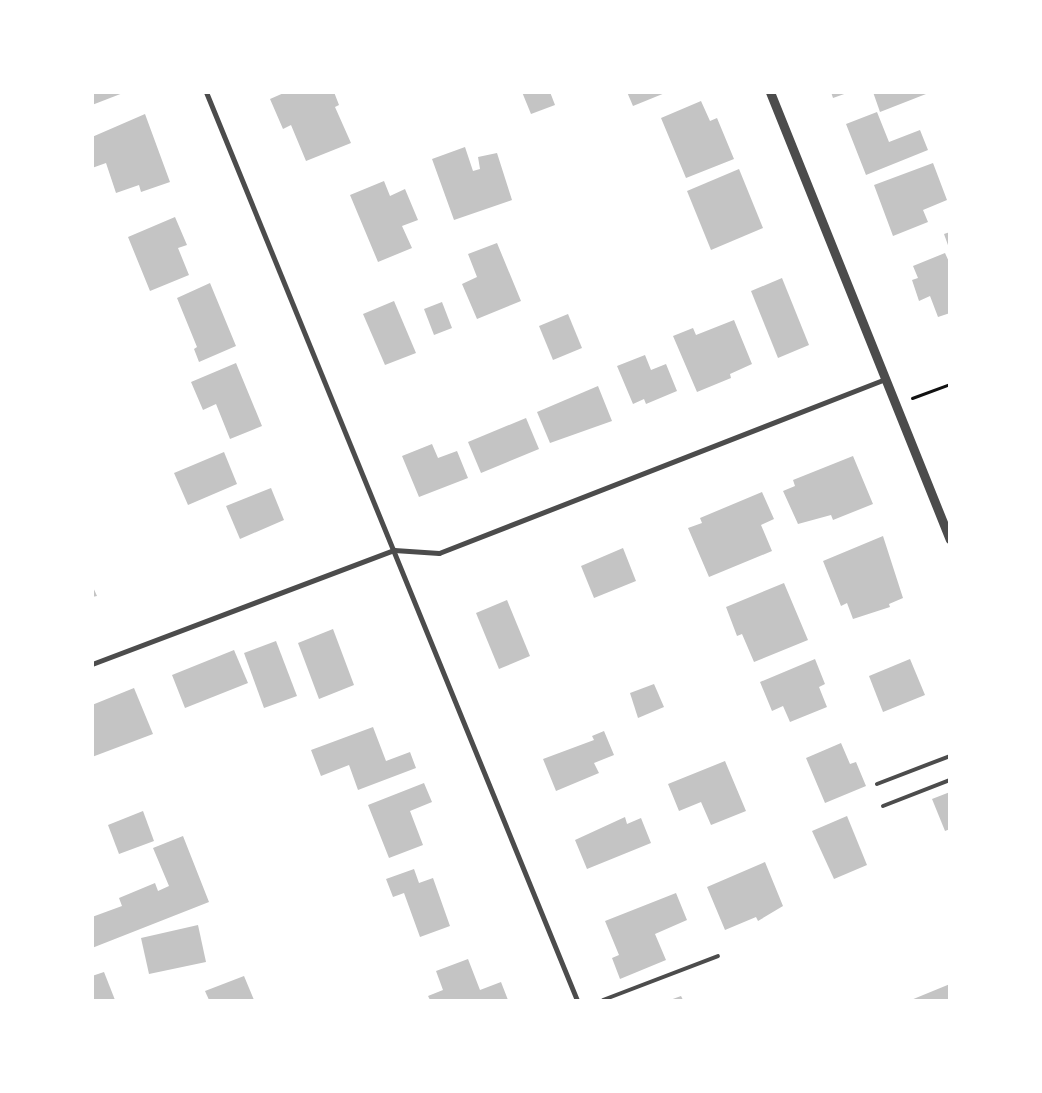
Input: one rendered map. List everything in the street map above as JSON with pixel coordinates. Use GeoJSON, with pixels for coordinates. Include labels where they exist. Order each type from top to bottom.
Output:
{"type":"FeatureCollection","features":[{"type":"Feature","properties":{"kind":"street"},"geometry":{"type":"LineString","coordinates":[[206,92],[576,1000]]}},
{"type":"Feature","properties":{"kind":"street"},"geometry":{"type":"LineString","coordinates":[[770,92],[950,539]]}},
{"type":"Feature","properties":{"kind":"street"},"geometry":{"type":"LineString","coordinates":[[92,664],[394,550],[439,553],[885,379]]}},
{"type":"Feature","properties":{"kind":"lane"},"geometry":{"type":"LineString","coordinates":[[877,784],[950,756]]}},
{"type":"Feature","properties":{"kind":"lane"},"geometry":{"type":"LineString","coordinates":[[883,806],[950,780]]}},
{"type":"Feature","properties":{"kind":"lane"},"geometry":{"type":"LineString","coordinates":[[603,1000],[718,956]]}},
{"type":"Feature","properties":{"kind":"path"},"geometry":{"type":"LineString","coordinates":[[895,404],[950,384]]}},
{"type":"Feature","properties":{"kind":"building"},"geometry":{"type":"Polygon","coordinates":[[[92,92],[123,92],[123,93],[92,105],[92,92]]]}},
{"type":"Feature","properties":{"kind":"building"},"geometry":{"type":"Polygon","coordinates":[[[286,92],[334,92],[339,105],[335,107],[351,143],[306,161],[291,125],[283,129],[270,99],[286,92]]]}},
{"type":"Feature","properties":{"kind":"building"},"geometry":{"type":"Polygon","coordinates":[[[522,92],[550,92],[555,105],[531,114],[522,92]]]}},
{"type":"Feature","properties":{"kind":"building"},"geometry":{"type":"Polygon","coordinates":[[[627,92],[665,92],[665,93],[633,106],[627,92]]]}},
{"type":"Feature","properties":{"kind":"building"},"geometry":{"type":"Polygon","coordinates":[[[831,92],[847,92],[847,93],[833,98],[831,92]]]}},
{"type":"Feature","properties":{"kind":"building"},"geometry":{"type":"Polygon","coordinates":[[[873,92],[926,92],[926,94],[880,112],[873,92]]]}},
{"type":"Feature","properties":{"kind":"building"},"geometry":{"type":"Polygon","coordinates":[[[701,101],[710,121],[717,118],[734,159],[686,178],[661,118],[701,101]]]}},
{"type":"Feature","properties":{"kind":"building"},"geometry":{"type":"Polygon","coordinates":[[[877,112],[889,142],[920,130],[928,150],[866,175],[846,124],[877,112]]]}},
{"type":"Feature","properties":{"kind":"building"},"geometry":{"type":"Polygon","coordinates":[[[145,114],[170,182],[141,192],[139,185],[116,193],[106,163],[92,168],[92,137],[145,114]]]}},
{"type":"Feature","properties":{"kind":"building"},"geometry":{"type":"Polygon","coordinates":[[[465,147],[473,171],[480,169],[478,157],[497,153],[512,200],[454,220],[432,159],[465,147]]]}},
{"type":"Feature","properties":{"kind":"building"},"geometry":{"type":"Polygon","coordinates":[[[933,163],[947,200],[923,210],[928,222],[893,236],[874,185],[933,163]]]}},
{"type":"Feature","properties":{"kind":"building"},"geometry":{"type":"Polygon","coordinates":[[[739,169],[763,228],[711,250],[687,191],[739,169]]]}},
{"type":"Feature","properties":{"kind":"building"},"geometry":{"type":"Polygon","coordinates":[[[384,181],[390,196],[405,189],[418,220],[402,226],[412,248],[378,262],[350,195],[384,181]]]}},
{"type":"Feature","properties":{"kind":"building"},"geometry":{"type":"Polygon","coordinates":[[[175,217],[187,245],[178,248],[189,275],[150,291],[128,237],[175,217]]]}},
{"type":"Feature","properties":{"kind":"building"},"geometry":{"type":"Polygon","coordinates":[[[950,232],[950,248],[949,248],[944,234],[950,232]]]}},
{"type":"Feature","properties":{"kind":"building"},"geometry":{"type":"Polygon","coordinates":[[[497,243],[521,301],[477,319],[462,284],[477,277],[468,254],[497,243]]]}},
{"type":"Feature","properties":{"kind":"building"},"geometry":{"type":"Polygon","coordinates":[[[945,253],[950,264],[950,313],[938,317],[930,296],[919,301],[912,280],[918,278],[913,266],[945,253]]]}},
{"type":"Feature","properties":{"kind":"building"},"geometry":{"type":"Polygon","coordinates":[[[782,278],[809,345],[778,358],[751,291],[782,278]]]}},
{"type":"Feature","properties":{"kind":"building"},"geometry":{"type":"Polygon","coordinates":[[[210,283],[236,346],[199,362],[194,349],[197,347],[177,298],[210,283]]]}},
{"type":"Feature","properties":{"kind":"building"},"geometry":{"type":"Polygon","coordinates":[[[394,301],[416,353],[385,365],[363,314],[394,301]]]}},
{"type":"Feature","properties":{"kind":"building"},"geometry":{"type":"Polygon","coordinates":[[[442,302],[452,328],[434,335],[424,309],[442,302]]]}},
{"type":"Feature","properties":{"kind":"building"},"geometry":{"type":"Polygon","coordinates":[[[568,314],[582,348],[553,360],[539,326],[568,314]]]}},
{"type":"Feature","properties":{"kind":"building"},"geometry":{"type":"Polygon","coordinates":[[[734,320],[752,364],[730,374],[731,378],[697,392],[673,336],[693,328],[696,335],[734,320]]]}},
{"type":"Feature","properties":{"kind":"building"},"geometry":{"type":"Polygon","coordinates":[[[645,355],[651,370],[666,364],[677,391],[646,404],[644,399],[633,404],[617,366],[645,355]]]}},
{"type":"Feature","properties":{"kind":"building"},"geometry":{"type":"Polygon","coordinates":[[[236,363],[262,426],[230,439],[216,404],[203,410],[191,382],[236,363]]]}},
{"type":"Feature","properties":{"kind":"building"},"geometry":{"type":"Polygon","coordinates":[[[598,386],[612,421],[550,443],[537,412],[598,386]]]}},
{"type":"Feature","properties":{"kind":"building"},"geometry":{"type":"Polygon","coordinates":[[[526,418],[539,449],[481,473],[468,442],[526,418]]]}},
{"type":"Feature","properties":{"kind":"building"},"geometry":{"type":"Polygon","coordinates":[[[432,444],[438,458],[457,451],[468,478],[419,497],[402,456],[432,444]]]}},
{"type":"Feature","properties":{"kind":"building"},"geometry":{"type":"Polygon","coordinates":[[[224,452],[237,484],[188,505],[174,473],[224,452]]]}},
{"type":"Feature","properties":{"kind":"building"},"geometry":{"type":"Polygon","coordinates":[[[853,456],[873,504],[833,520],[831,515],[798,524],[783,491],[795,486],[793,480],[853,456]]]}},
{"type":"Feature","properties":{"kind":"building"},"geometry":{"type":"Polygon","coordinates":[[[271,488],[284,520],[240,539],[226,506],[271,488]]]}},
{"type":"Feature","properties":{"kind":"building"},"geometry":{"type":"Polygon","coordinates":[[[762,492],[774,519],[761,525],[772,551],[709,577],[688,528],[702,523],[700,518],[762,492]]]}},
{"type":"Feature","properties":{"kind":"building"},"geometry":{"type":"Polygon","coordinates":[[[883,536],[903,598],[889,604],[890,607],[853,619],[847,603],[841,606],[823,561],[883,536]]]}},
{"type":"Feature","properties":{"kind":"building"},"geometry":{"type":"Polygon","coordinates":[[[623,548],[636,581],[594,598],[581,566],[623,548]]]}},
{"type":"Feature","properties":{"kind":"building"},"geometry":{"type":"Polygon","coordinates":[[[784,583],[808,640],[754,662],[742,634],[737,636],[726,607],[784,583]]]}},
{"type":"Feature","properties":{"kind":"building"},"geometry":{"type":"Polygon","coordinates":[[[92,585],[97,596],[92,597],[92,585]]]}},
{"type":"Feature","properties":{"kind":"building"},"geometry":{"type":"Polygon","coordinates":[[[507,600],[530,656],[499,669],[476,613],[507,600]]]}},
{"type":"Feature","properties":{"kind":"building"},"geometry":{"type":"Polygon","coordinates":[[[333,629],[354,685],[319,699],[298,643],[333,629]]]}},
{"type":"Feature","properties":{"kind":"building"},"geometry":{"type":"Polygon","coordinates":[[[276,641],[297,696],[264,708],[244,653],[276,641]]]}},
{"type":"Feature","properties":{"kind":"building"},"geometry":{"type":"Polygon","coordinates":[[[234,650],[248,683],[185,708],[172,675],[234,650]]]}},
{"type":"Feature","properties":{"kind":"building"},"geometry":{"type":"Polygon","coordinates":[[[815,659],[825,684],[819,687],[827,707],[790,722],[783,706],[772,711],[760,682],[815,659]]]}},
{"type":"Feature","properties":{"kind":"building"},"geometry":{"type":"Polygon","coordinates":[[[910,659],[925,695],[883,712],[869,676],[910,659]]]}},
{"type":"Feature","properties":{"kind":"building"},"geometry":{"type":"Polygon","coordinates":[[[654,684],[664,707],[638,718],[630,693],[654,684]]]}},
{"type":"Feature","properties":{"kind":"building"},"geometry":{"type":"Polygon","coordinates":[[[134,688],[153,734],[92,757],[92,705],[134,688]]]}},
{"type":"Feature","properties":{"kind":"building"},"geometry":{"type":"Polygon","coordinates":[[[373,727],[386,761],[410,752],[416,768],[358,790],[349,765],[321,776],[311,750],[373,727]]]}},
{"type":"Feature","properties":{"kind":"building"},"geometry":{"type":"Polygon","coordinates":[[[604,731],[614,755],[594,763],[599,773],[556,791],[543,759],[594,740],[592,736],[604,731]]]}},
{"type":"Feature","properties":{"kind":"building"},"geometry":{"type":"Polygon","coordinates":[[[841,743],[850,764],[856,762],[866,786],[825,803],[806,758],[841,743]]]}},
{"type":"Feature","properties":{"kind":"building"},"geometry":{"type":"Polygon","coordinates":[[[725,761],[746,811],[711,825],[701,802],[679,811],[668,784],[725,761]]]}},
{"type":"Feature","properties":{"kind":"building"},"geometry":{"type":"Polygon","coordinates":[[[424,783],[432,802],[410,811],[423,845],[389,858],[368,805],[424,783]]]}},
{"type":"Feature","properties":{"kind":"building"},"geometry":{"type":"Polygon","coordinates":[[[950,792],[950,829],[945,831],[932,799],[950,792]]]}},
{"type":"Feature","properties":{"kind":"building"},"geometry":{"type":"Polygon","coordinates":[[[143,811],[154,841],[119,854],[108,825],[143,811]]]}},
{"type":"Feature","properties":{"kind":"building"},"geometry":{"type":"Polygon","coordinates":[[[847,816],[867,865],[834,879],[812,831],[847,816]]]}},
{"type":"Feature","properties":{"kind":"building"},"geometry":{"type":"Polygon","coordinates":[[[625,817],[627,824],[641,818],[651,843],[587,869],[575,840],[625,817]]]}},
{"type":"Feature","properties":{"kind":"building"},"geometry":{"type":"Polygon","coordinates":[[[183,836],[209,902],[92,948],[92,917],[122,906],[119,898],[155,883],[158,891],[169,886],[153,848],[183,836]]]}},
{"type":"Feature","properties":{"kind":"building"},"geometry":{"type":"Polygon","coordinates":[[[765,862],[783,906],[758,921],[756,917],[725,930],[707,887],[765,862]]]}},
{"type":"Feature","properties":{"kind":"building"},"geometry":{"type":"Polygon","coordinates":[[[414,869],[419,883],[433,878],[450,926],[420,937],[404,893],[393,897],[386,879],[414,869]]]}},
{"type":"Feature","properties":{"kind":"building"},"geometry":{"type":"Polygon","coordinates":[[[676,893],[687,920],[655,934],[666,960],[620,979],[612,958],[619,955],[605,921],[676,893]]]}},
{"type":"Feature","properties":{"kind":"building"},"geometry":{"type":"Polygon","coordinates":[[[198,925],[206,962],[149,974],[141,938],[198,925]]]}},
{"type":"Feature","properties":{"kind":"building"},"geometry":{"type":"Polygon","coordinates":[[[468,959],[480,990],[501,982],[508,1000],[430,1000],[428,996],[443,990],[436,971],[468,959]]]}},
{"type":"Feature","properties":{"kind":"building"},"geometry":{"type":"Polygon","coordinates":[[[104,972],[115,1000],[92,1000],[92,976],[104,972]]]}},
{"type":"Feature","properties":{"kind":"building"},"geometry":{"type":"Polygon","coordinates":[[[244,976],[254,1000],[209,1000],[205,991],[244,976]]]}},
{"type":"Feature","properties":{"kind":"building"},"geometry":{"type":"Polygon","coordinates":[[[950,984],[950,1000],[911,1000],[950,984]]]}},
{"type":"Feature","properties":{"kind":"building"},"geometry":{"type":"Polygon","coordinates":[[[681,996],[683,1000],[670,1000],[681,996]]]}}]}
